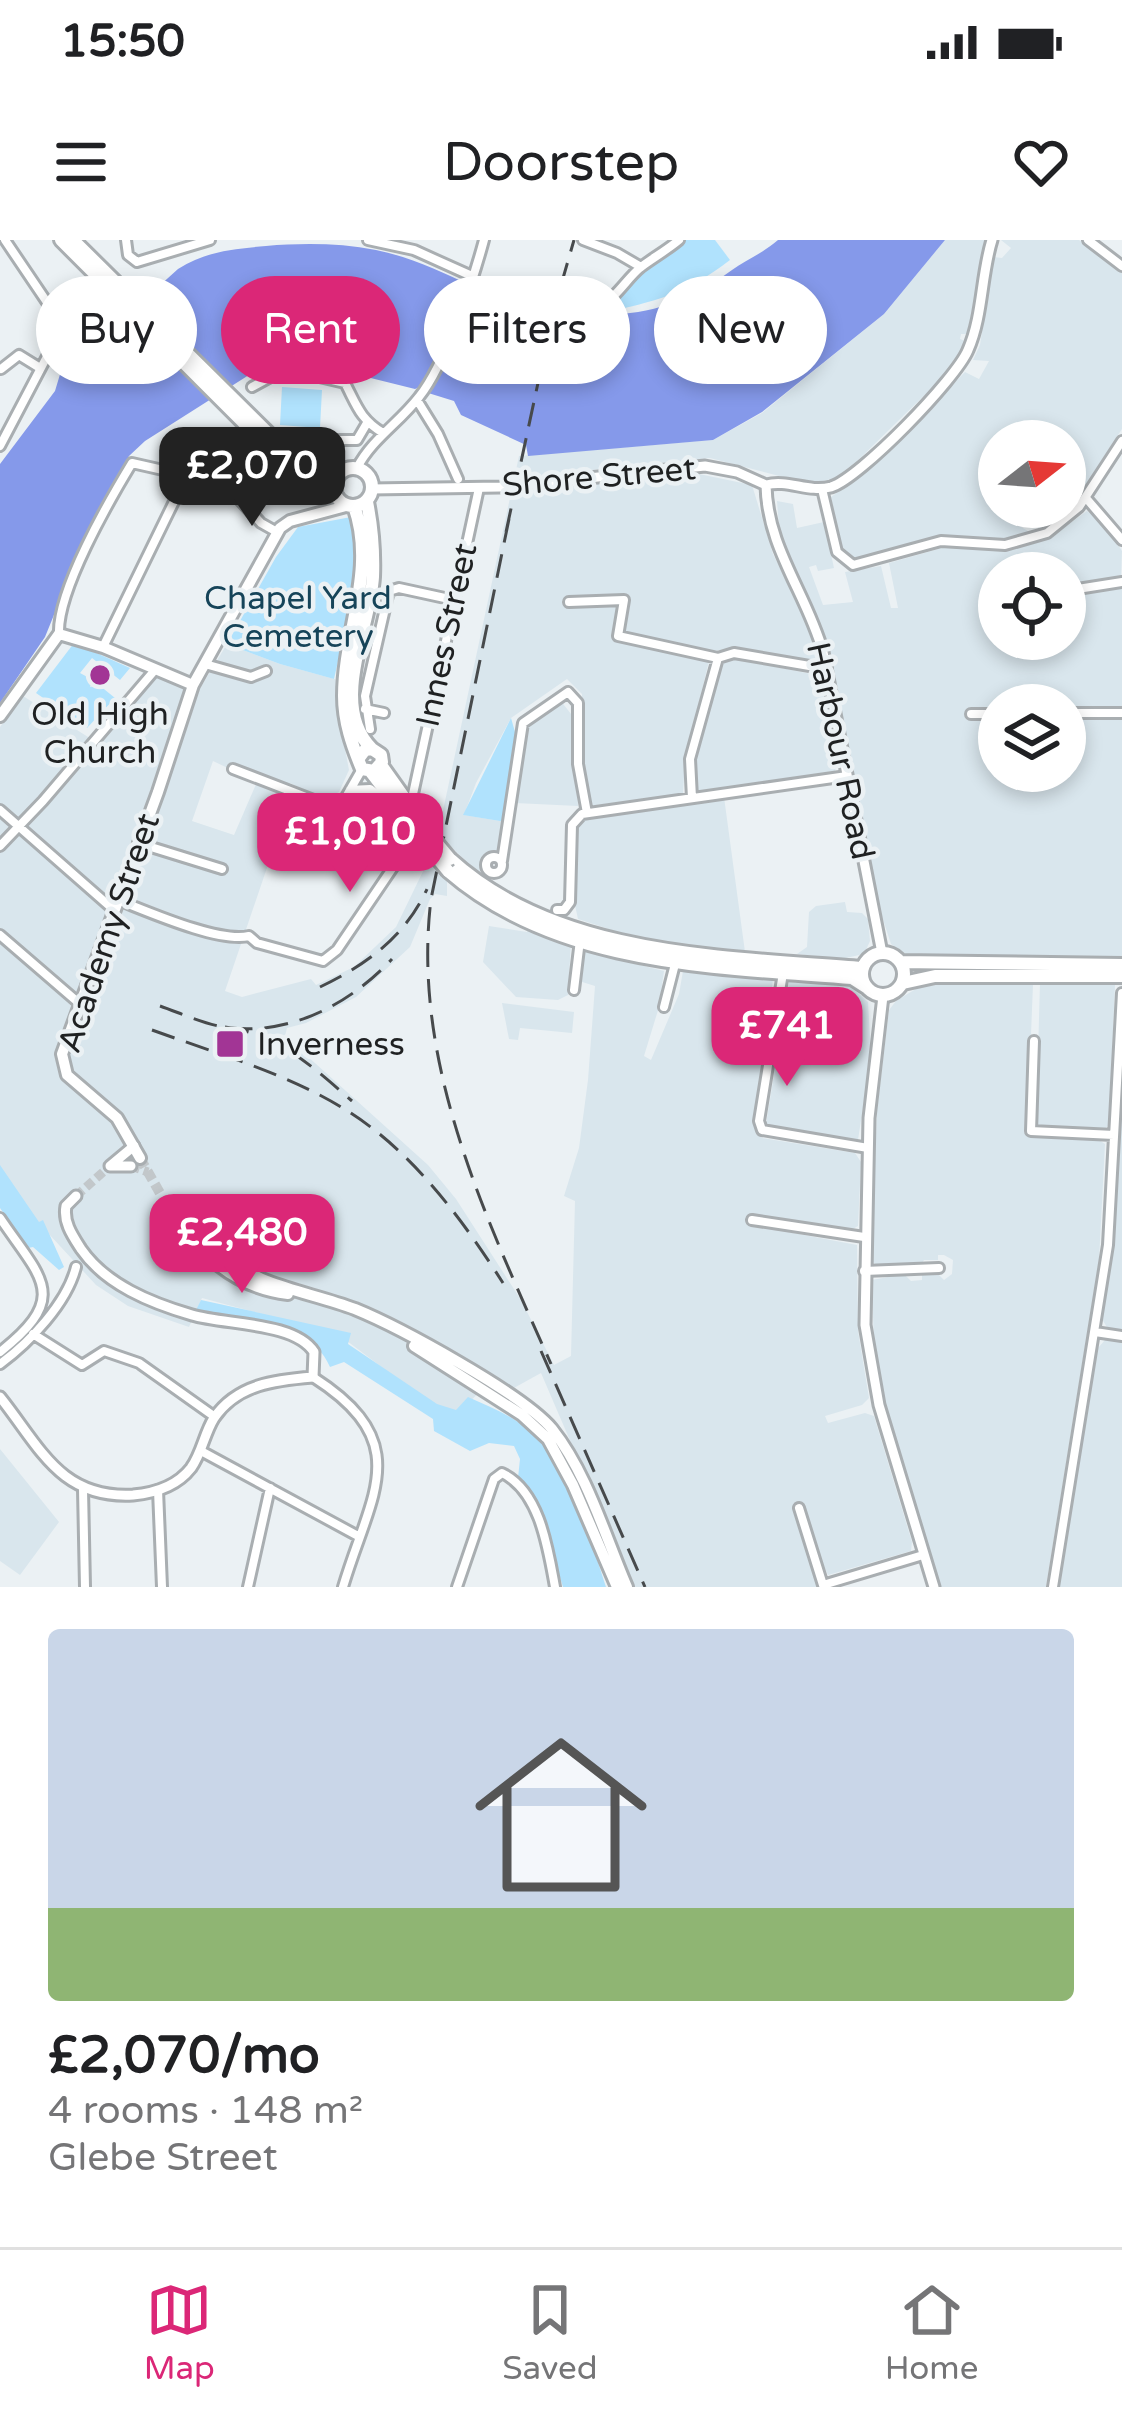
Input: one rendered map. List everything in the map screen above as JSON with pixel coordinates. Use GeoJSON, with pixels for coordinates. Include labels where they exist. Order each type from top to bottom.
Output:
{"type":"FeatureCollection","features":[{"type":"Feature","properties":{"kind":"highway"},"geometry":{"type":"LineString","coordinates":[[61,240],[99,276]]}},
{"type":"Feature","properties":{"kind":"highway"},"geometry":{"type":"LineString","coordinates":[[73,240],[104,276]]}},
{"type":"Feature","properties":{"kind":"highway"},"geometry":{"type":"LineString","coordinates":[[197,371],[275,454],[308,476],[349,494],[373,542],[373,581],[353,696],[358,730],[381,755],[368,766]]}},
{"type":"Feature","properties":{"kind":"highway"},"geometry":{"type":"LineString","coordinates":[[349,494],[368,476],[357,468],[349,494],[362,540],[362,575],[344,694],[345,721],[368,766],[403,816],[434,847]]}},
{"type":"Feature","properties":{"kind":"highway"},"geometry":{"type":"LineString","coordinates":[[368,766],[449,865],[501,909],[580,939],[675,964],[851,978],[883,996],[895,993],[903,983],[953,976],[1122,976]]}},
{"type":"Feature","properties":{"kind":"highway"},"geometry":{"type":"LineString","coordinates":[[449,865],[503,899],[633,945],[862,968]]}},
{"type":"Feature","properties":{"kind":"highway"},"geometry":{"type":"LineString","coordinates":[[866,987],[862,968],[870,957],[882,953],[900,962],[1122,965]]}},
{"type":"Feature","properties":{"kind":"highway"},"geometry":{"type":"LineString","coordinates":[[900,962],[903,983]]}},
{"type":"Feature","properties":{"kind":"main road"},"geometry":{"type":"LineString","coordinates":[[277,532],[290,521],[328,510],[349,494]]}},
{"type":"Feature","properties":{"kind":"main road","name":"Academy Street"},"geometry":{"type":"LineString","coordinates":[[135,1157],[117,1118],[67,1075],[62,1054],[193,685],[277,532]]}},
{"type":"Feature","properties":{"kind":"main road"},"geometry":{"type":"LineString","coordinates":[[0,716],[59,634],[193,685]]}},
{"type":"Feature","properties":{"kind":"main road"},"geometry":{"type":"LineString","coordinates":[[159,671],[186,673],[202,665]]}},
{"type":"Feature","properties":{"kind":"main road"},"geometry":{"type":"LineString","coordinates":[[169,1209],[188,1236],[200,1238],[250,1274],[378,1320],[444,1355],[544,1420],[565,1448],[627,1587]]}},
{"type":"Feature","properties":{"kind":"main road"},"geometry":{"type":"LineString","coordinates":[[378,1320],[522,1415],[548,1439],[616,1587]]}},
{"type":"Feature","properties":{"kind":"street"},"geometry":{"type":"LineString","coordinates":[[5,240],[36,287]]}},
{"type":"Feature","properties":{"kind":"street"},"geometry":{"type":"LineString","coordinates":[[126,240],[132,260],[143,262],[210,240]]}},
{"type":"Feature","properties":{"kind":"street"},"geometry":{"type":"LineString","coordinates":[[368,240],[414,250],[466,276]]}},
{"type":"Feature","properties":{"kind":"street"},"geometry":{"type":"LineString","coordinates":[[475,276],[484,240]]}},
{"type":"Feature","properties":{"kind":"street"},"geometry":{"type":"LineString","coordinates":[[584,240],[641,267]]}},
{"type":"Feature","properties":{"kind":"street"},"geometry":{"type":"LineString","coordinates":[[630,279],[680,240]]}},
{"type":"Feature","properties":{"kind":"street"},"geometry":{"type":"LineString","coordinates":[[992,240],[976,326],[962,361],[857,471],[822,489],[843,561],[866,564],[947,540],[1024,542],[1051,528]]}},
{"type":"Feature","properties":{"kind":"street"},"geometry":{"type":"LineString","coordinates":[[1088,240],[1122,266]]}},
{"type":"Feature","properties":{"kind":"street"},"geometry":{"type":"LineString","coordinates":[[1,369],[19,355],[36,366]]}},
{"type":"Feature","properties":{"kind":"street"},"geometry":{"type":"LineString","coordinates":[[252,387],[285,369],[337,380],[349,388],[352,406],[383,433]]}},
{"type":"Feature","properties":{"kind":"street"},"geometry":{"type":"LineString","coordinates":[[0,446],[36,376]]}},
{"type":"Feature","properties":{"kind":"street"},"geometry":{"type":"LineString","coordinates":[[357,468],[366,451],[425,384]]}},
{"type":"Feature","properties":{"kind":"street"},"geometry":{"type":"LineString","coordinates":[[420,395],[458,478]]}},
{"type":"Feature","properties":{"kind":"street"},"geometry":{"type":"LineString","coordinates":[[315,440],[359,441],[367,423]]}},
{"type":"Feature","properties":{"kind":"street"},"geometry":{"type":"LineString","coordinates":[[1122,441],[1086,498],[1122,540]]}},
{"type":"Feature","properties":{"kind":"street"},"geometry":{"type":"LineString","coordinates":[[59,634],[62,608],[99,520],[136,461],[225,484],[260,523],[277,532]]}},
{"type":"Feature","properties":{"kind":"street","name":"Shore Street"},"geometry":{"type":"LineString","coordinates":[[349,494],[479,488],[705,466],[737,472],[766,485],[778,482],[822,489]]}},
{"type":"Feature","properties":{"kind":"street"},"geometry":{"type":"LineString","coordinates":[[103,647],[186,477]]}},
{"type":"Feature","properties":{"kind":"street","name":"Harbour Road"},"geometry":{"type":"LineString","coordinates":[[766,485],[777,548],[810,614],[827,669],[882,953]]}},
{"type":"Feature","properties":{"kind":"street","name":"Innes Street"},"geometry":{"type":"LineString","coordinates":[[413,794],[410,781],[479,488]]}},
{"type":"Feature","properties":{"kind":"street"},"geometry":{"type":"LineString","coordinates":[[1086,588],[1122,582]]}},
{"type":"Feature","properties":{"kind":"street"},"geometry":{"type":"LineString","coordinates":[[370,729],[365,709],[389,591],[454,600]]}},
{"type":"Feature","properties":{"kind":"street"},"geometry":{"type":"LineString","coordinates":[[569,602],[624,600],[618,636],[718,658],[734,653],[827,669]]}},
{"type":"Feature","properties":{"kind":"street"},"geometry":{"type":"LineString","coordinates":[[692,798],[690,759],[718,658]]}},
{"type":"Feature","properties":{"kind":"street"},"geometry":{"type":"LineString","coordinates":[[202,665],[251,676],[266,671]]}},
{"type":"Feature","properties":{"kind":"street"},"geometry":{"type":"LineString","coordinates":[[0,846],[159,671]]}},
{"type":"Feature","properties":{"kind":"street"},"geometry":{"type":"LineString","coordinates":[[501,858],[524,723],[568,692],[578,703],[578,764],[587,813]]}},
{"type":"Feature","properties":{"kind":"street"},"geometry":{"type":"LineString","coordinates":[[365,709],[384,713]]}},
{"type":"Feature","properties":{"kind":"street"},"geometry":{"type":"LineString","coordinates":[[1086,713],[1122,713]]}},
{"type":"Feature","properties":{"kind":"street"},"geometry":{"type":"LineString","coordinates":[[971,714],[978,714]]}},
{"type":"Feature","properties":{"kind":"street"},"geometry":{"type":"LineString","coordinates":[[342,804],[368,766]]}},
{"type":"Feature","properties":{"kind":"street"},"geometry":{"type":"LineString","coordinates":[[233,769],[323,804],[342,804]]}},
{"type":"Feature","properties":{"kind":"street"},"geometry":{"type":"LineString","coordinates":[[557,910],[564,910],[570,902],[572,825],[587,813],[847,776]]}},
{"type":"Feature","properties":{"kind":"street"},"geometry":{"type":"LineString","coordinates":[[350,790],[370,789],[403,816]]}},
{"type":"Feature","properties":{"kind":"street"},"geometry":{"type":"LineString","coordinates":[[0,810],[116,905],[236,938],[249,936],[257,943],[323,961],[333,955],[401,861],[401,843],[357,822],[342,804]]}},
{"type":"Feature","properties":{"kind":"street"},"geometry":{"type":"LineString","coordinates":[[138,843],[222,869]]}},
{"type":"Feature","properties":{"kind":"street"},"geometry":{"type":"LineString","coordinates":[[0,935],[80,1004]]}},
{"type":"Feature","properties":{"kind":"street"},"geometry":{"type":"LineString","coordinates":[[574,990],[580,939]]}},
{"type":"Feature","properties":{"kind":"street"},"geometry":{"type":"LineString","coordinates":[[664,1007],[675,964]]}},
{"type":"Feature","properties":{"kind":"street"},"geometry":{"type":"LineString","coordinates":[[783,973],[762,1130],[868,1148]]}},
{"type":"Feature","properties":{"kind":"street"},"geometry":{"type":"LineString","coordinates":[[1053,1587],[1108,1245],[1122,993]]}},
{"type":"Feature","properties":{"kind":"street"},"geometry":{"type":"LineString","coordinates":[[883,996],[864,1237],[871,1371],[934,1587]]}},
{"type":"Feature","properties":{"kind":"street"},"geometry":{"type":"LineString","coordinates":[[1034,1041],[1030,1131],[1114,1135]]}},
{"type":"Feature","properties":{"kind":"street"},"geometry":{"type":"LineString","coordinates":[[135,1157],[110,1166],[135,1157]]}},
{"type":"Feature","properties":{"kind":"street"},"geometry":{"type":"LineString","coordinates":[[76,1196],[66,1206],[65,1222],[91,1261],[116,1283],[192,1315],[297,1335],[314,1352],[313,1377]]}},
{"type":"Feature","properties":{"kind":"street"},"geometry":{"type":"LineString","coordinates":[[0,1218],[44,1288],[37,1317],[0,1352]]}},
{"type":"Feature","properties":{"kind":"street"},"geometry":{"type":"LineString","coordinates":[[752,1220],[864,1237]]}},
{"type":"Feature","properties":{"kind":"street"},"geometry":{"type":"LineString","coordinates":[[0,1364],[33,1334],[66,1292],[76,1267]]}},
{"type":"Feature","properties":{"kind":"street"},"geometry":{"type":"LineString","coordinates":[[864,1271],[939,1268]]}},
{"type":"Feature","properties":{"kind":"street"},"geometry":{"type":"LineString","coordinates":[[1095,1332],[1122,1336]]}},
{"type":"Feature","properties":{"kind":"street"},"geometry":{"type":"LineString","coordinates":[[33,1334],[82,1365],[104,1351],[113,1352],[152,1370],[215,1417]]}},
{"type":"Feature","properties":{"kind":"street"},"geometry":{"type":"LineString","coordinates":[[0,1397],[58,1473],[83,1489],[118,1495],[158,1490],[186,1474],[215,1417],[237,1396],[257,1385],[313,1377],[359,1414],[374,1441],[379,1473],[343,1587]]}},
{"type":"Feature","properties":{"kind":"street"},"geometry":{"type":"LineString","coordinates":[[201,1450],[358,1535]]}},
{"type":"Feature","properties":{"kind":"street"},"geometry":{"type":"LineString","coordinates":[[457,1587],[494,1479],[502,1473],[522,1489],[538,1517],[555,1587]]}},
{"type":"Feature","properties":{"kind":"street"},"geometry":{"type":"LineString","coordinates":[[83,1489],[86,1587]]}},
{"type":"Feature","properties":{"kind":"street"},"geometry":{"type":"LineString","coordinates":[[248,1587],[270,1489]]}},
{"type":"Feature","properties":{"kind":"street"},"geometry":{"type":"LineString","coordinates":[[158,1490],[162,1587]]}},
{"type":"Feature","properties":{"kind":"street"},"geometry":{"type":"LineString","coordinates":[[799,1508],[823,1586],[923,1555]]}},
{"type":"Feature","properties":{"kind":"shaded area"},"geometry":{"type":"Polygon","coordinates":[[[945,240],[986,240],[967,334],[961,334],[962,349],[947,373],[842,476],[802,482],[710,458],[522,477],[520,489],[699,474],[752,485],[773,554],[812,632],[819,659],[812,663],[733,648],[713,651],[630,635],[629,640],[710,657],[685,760],[683,794],[589,806],[581,761],[582,694],[567,679],[511,718],[476,783],[464,815],[506,822],[502,848],[485,857],[479,874],[438,834],[519,456],[713,440],[762,413],[798,384],[827,384],[827,360],[884,314],[945,240]]]}},
{"type":"Feature","properties":{"kind":"shaded area"},"geometry":{"type":"Polygon","coordinates":[[[1001,240],[1079,240],[1122,272],[1122,429],[1086,484],[1086,420],[978,420],[978,528],[1023,528],[1033,534],[1004,540],[944,535],[855,560],[841,548],[831,497],[865,472],[965,372],[979,379],[989,361],[973,360],[980,345],[993,257],[1002,258],[1011,248],[1001,240]]]}},
{"type":"Feature","properties":{"kind":"shaded area"},"geometry":{"type":"Polygon","coordinates":[[[777,501],[793,504],[797,528],[824,522],[834,568],[818,571],[816,565],[809,567],[823,605],[853,602],[845,572],[881,566],[891,608],[898,608],[889,563],[949,546],[1023,547],[1063,528],[1086,528],[1087,511],[1105,525],[1122,551],[1121,578],[1086,584],[1086,552],[978,552],[978,660],[1086,660],[1086,592],[1122,586],[1122,709],[1086,708],[1086,684],[978,684],[978,792],[1086,792],[1086,718],[1122,718],[1122,957],[912,958],[891,944],[875,895],[831,660],[818,619],[780,541],[777,501]]]}},
{"type":"Feature","properties":{"kind":"shaded area"},"geometry":{"type":"Polygon","coordinates":[[[227,644],[338,680],[337,706],[349,770],[339,792],[324,799],[290,783],[261,844],[271,856],[225,991],[242,997],[311,979],[316,985],[354,967],[396,927],[428,861],[447,881],[447,896],[435,894],[430,899],[410,947],[356,997],[287,1028],[285,1036],[428,1165],[456,1199],[521,1300],[554,1365],[571,1356],[575,1201],[564,1196],[579,1148],[588,1080],[595,986],[579,981],[584,951],[664,971],[644,1056],[651,1060],[679,994],[683,971],[773,979],[755,1129],[762,1138],[855,1153],[861,1162],[858,1226],[851,1230],[751,1214],[751,1225],[857,1245],[858,1331],[869,1398],[862,1405],[825,1416],[828,1423],[865,1413],[874,1416],[911,1551],[828,1575],[797,1510],[820,1587],[633,1587],[541,1373],[512,1389],[492,1379],[452,1420],[339,1335],[202,1298],[189,1327],[128,1306],[96,1285],[0,1181],[0,727],[23,696],[96,742],[155,674],[196,695],[227,644]],[[213,761],[192,821],[234,835],[257,782],[213,761]]]}},
{"type":"Feature","properties":{"kind":"shaded area"},"geometry":{"type":"Polygon","coordinates":[[[732,658],[821,676],[839,759],[835,771],[698,791],[693,769],[720,665],[732,658]]]}},
{"type":"Feature","properties":{"kind":"shaded area"},"geometry":{"type":"Polygon","coordinates":[[[560,700],[575,719],[578,806],[515,803],[527,727],[560,700]]]}},
{"type":"Feature","properties":{"kind":"shaded area"},"geometry":{"type":"Polygon","coordinates":[[[724,797],[745,952],[639,939],[578,919],[573,896],[577,827],[582,820],[724,797]]]}},
{"type":"Feature","properties":{"kind":"shaded area"},"geometry":{"type":"Polygon","coordinates":[[[845,902],[847,912],[862,913],[868,919],[870,941],[864,954],[841,959],[797,954],[807,947],[809,912],[816,906],[845,902]]]}},
{"type":"Feature","properties":{"kind":"shaded area"},"geometry":{"type":"Polygon","coordinates":[[[489,926],[527,932],[528,928],[571,942],[568,995],[558,1000],[516,997],[483,962],[489,926]]]}},
{"type":"Feature","properties":{"kind":"shaded area"},"geometry":{"type":"Polygon","coordinates":[[[789,982],[851,986],[868,1002],[871,1055],[858,1140],[766,1124],[789,982]]]}},
{"type":"Feature","properties":{"kind":"shaded area"},"geometry":{"type":"Polygon","coordinates":[[[1040,983],[1115,985],[1109,1125],[1103,1131],[1036,1126],[1040,983]]]}},
{"type":"Feature","properties":{"kind":"shaded area"},"geometry":{"type":"Polygon","coordinates":[[[1033,984],[1027,1136],[1105,1144],[1099,1260],[1046,1587],[940,1587],[888,1413],[874,1348],[872,1280],[904,1274],[911,1281],[922,1280],[922,1273],[937,1273],[944,1280],[952,1274],[953,1260],[944,1255],[924,1260],[920,1266],[879,1266],[871,1261],[877,1111],[889,1010],[919,987],[1033,984]]]}},
{"type":"Feature","properties":{"kind":"shaded area"},"geometry":{"type":"Polygon","coordinates":[[[502,1003],[574,1012],[572,1033],[520,1028],[518,1040],[509,1039],[502,1003]]]}},
{"type":"Feature","properties":{"kind":"shaded area"},"geometry":{"type":"Polygon","coordinates":[[[1122,1091],[1122,1332],[1108,1329],[1102,1319],[1112,1254],[1122,1091]]]}},
{"type":"Feature","properties":{"kind":"shaded area"},"geometry":{"type":"Polygon","coordinates":[[[1105,1340],[1122,1342],[1122,1587],[1057,1587],[1098,1348],[1105,1340]]]}},
{"type":"Feature","properties":{"kind":"shaded area"},"geometry":{"type":"Polygon","coordinates":[[[0,1449],[59,1522],[20,1575],[0,1561],[0,1449]]]}},
{"type":"Feature","properties":{"kind":"green space"},"geometry":{"type":"Polygon","coordinates":[[[686,240],[715,240],[730,260],[706,276],[654,276],[654,300],[630,307],[630,283],[686,240]]]}},
{"type":"Feature","properties":{"kind":"green space"},"geometry":{"type":"Polygon","coordinates":[[[282,387],[322,390],[320,428],[280,425],[282,387]]]}},
{"type":"Feature","properties":{"kind":"green space","name":"Chapel Yard Cemetery"},"geometry":{"type":"Polygon","coordinates":[[[351,517],[357,555],[354,590],[334,679],[227,644],[298,527],[351,517]]]}},
{"type":"Feature","properties":{"kind":"green space"},"geometry":{"type":"Polygon","coordinates":[[[74,643],[130,668],[120,680],[92,658],[80,673],[93,680],[90,687],[99,685],[115,698],[87,728],[36,693],[74,643]]]}},
{"type":"Feature","properties":{"kind":"green space"},"geometry":{"type":"Polygon","coordinates":[[[511,718],[517,739],[506,822],[463,815],[511,718]]]}},
{"type":"Feature","properties":{"kind":"green space"},"geometry":{"type":"Polygon","coordinates":[[[0,1165],[39,1222],[43,1220],[64,1267],[59,1270],[33,1247],[28,1248],[0,1208],[0,1165]]]}},
{"type":"Feature","properties":{"kind":"green space"},"geometry":{"type":"Polygon","coordinates":[[[201,1300],[351,1333],[348,1344],[437,1404],[456,1410],[468,1397],[519,1423],[541,1443],[566,1480],[606,1587],[563,1587],[541,1516],[518,1478],[520,1459],[514,1446],[489,1443],[470,1451],[434,1431],[433,1419],[344,1362],[330,1367],[307,1339],[272,1325],[195,1312],[201,1300]]]}},
{"type":"Feature","properties":{"kind":"water"},"geometry":{"type":"Polygon","coordinates":[[[778,240],[945,240],[884,314],[827,360],[827,276],[724,276],[778,240]]]}},
{"type":"Feature","properties":{"kind":"water"},"geometry":{"type":"Polygon","coordinates":[[[321,244],[401,256],[450,276],[424,276],[424,384],[630,384],[630,313],[653,309],[654,384],[797,384],[762,412],[713,440],[528,456],[526,445],[461,415],[454,401],[420,387],[395,384],[400,384],[400,276],[221,276],[221,384],[235,384],[129,456],[90,526],[45,637],[0,703],[0,464],[57,384],[197,384],[197,276],[170,276],[178,269],[242,248],[321,244]]]}},
{"type":"Feature","properties":{"kind":"tunnel"},"geometry":{"type":"LineString","coordinates":[[140,1158],[169,1209]]}},
{"type":"Feature","properties":{"kind":"tunnel"},"geometry":{"type":"LineString","coordinates":[[76,1196],[110,1166]]}},
{"type":"Feature","properties":{"kind":"tunnel"},"geometry":{"type":"LineString","coordinates":[[131,1166],[148,1172]]}},
{"type":"Feature","properties":{"kind":"railway"},"geometry":{"type":"LineString","coordinates":[[506,532],[553,313],[574,240]]}},
{"type":"Feature","properties":{"kind":"railway"},"geometry":{"type":"LineString","coordinates":[[509,519],[431,899],[428,960],[432,1020],[459,1138],[551,1364]]}},
{"type":"Feature","properties":{"kind":"railway"},"geometry":{"type":"LineString","coordinates":[[320,987],[383,948],[427,889]]}},
{"type":"Feature","properties":{"kind":"railway"},"geometry":{"type":"LineString","coordinates":[[160,1006],[223,1027],[271,1027],[337,1003],[392,959]]}},
{"type":"Feature","properties":{"kind":"railway"},"geometry":{"type":"LineString","coordinates":[[225,1027],[278,1044],[352,1101]]}},
{"type":"Feature","properties":{"kind":"railway"},"geometry":{"type":"LineString","coordinates":[[152,1030],[296,1083],[366,1123],[432,1185],[503,1283]]}},
{"type":"Feature","properties":{"kind":"railway"},"geometry":{"type":"LineString","coordinates":[[541,1351],[645,1587]]}},
{"type":"Feature","properties":{"kind":"place","name":"Old High Church"},"geometry":{"type":"Point","coordinates":[100,675]}},
{"type":"Feature","properties":{"kind":"place","name":"Inverness"},"geometry":{"type":"Point","coordinates":[230,1044]}}]}
